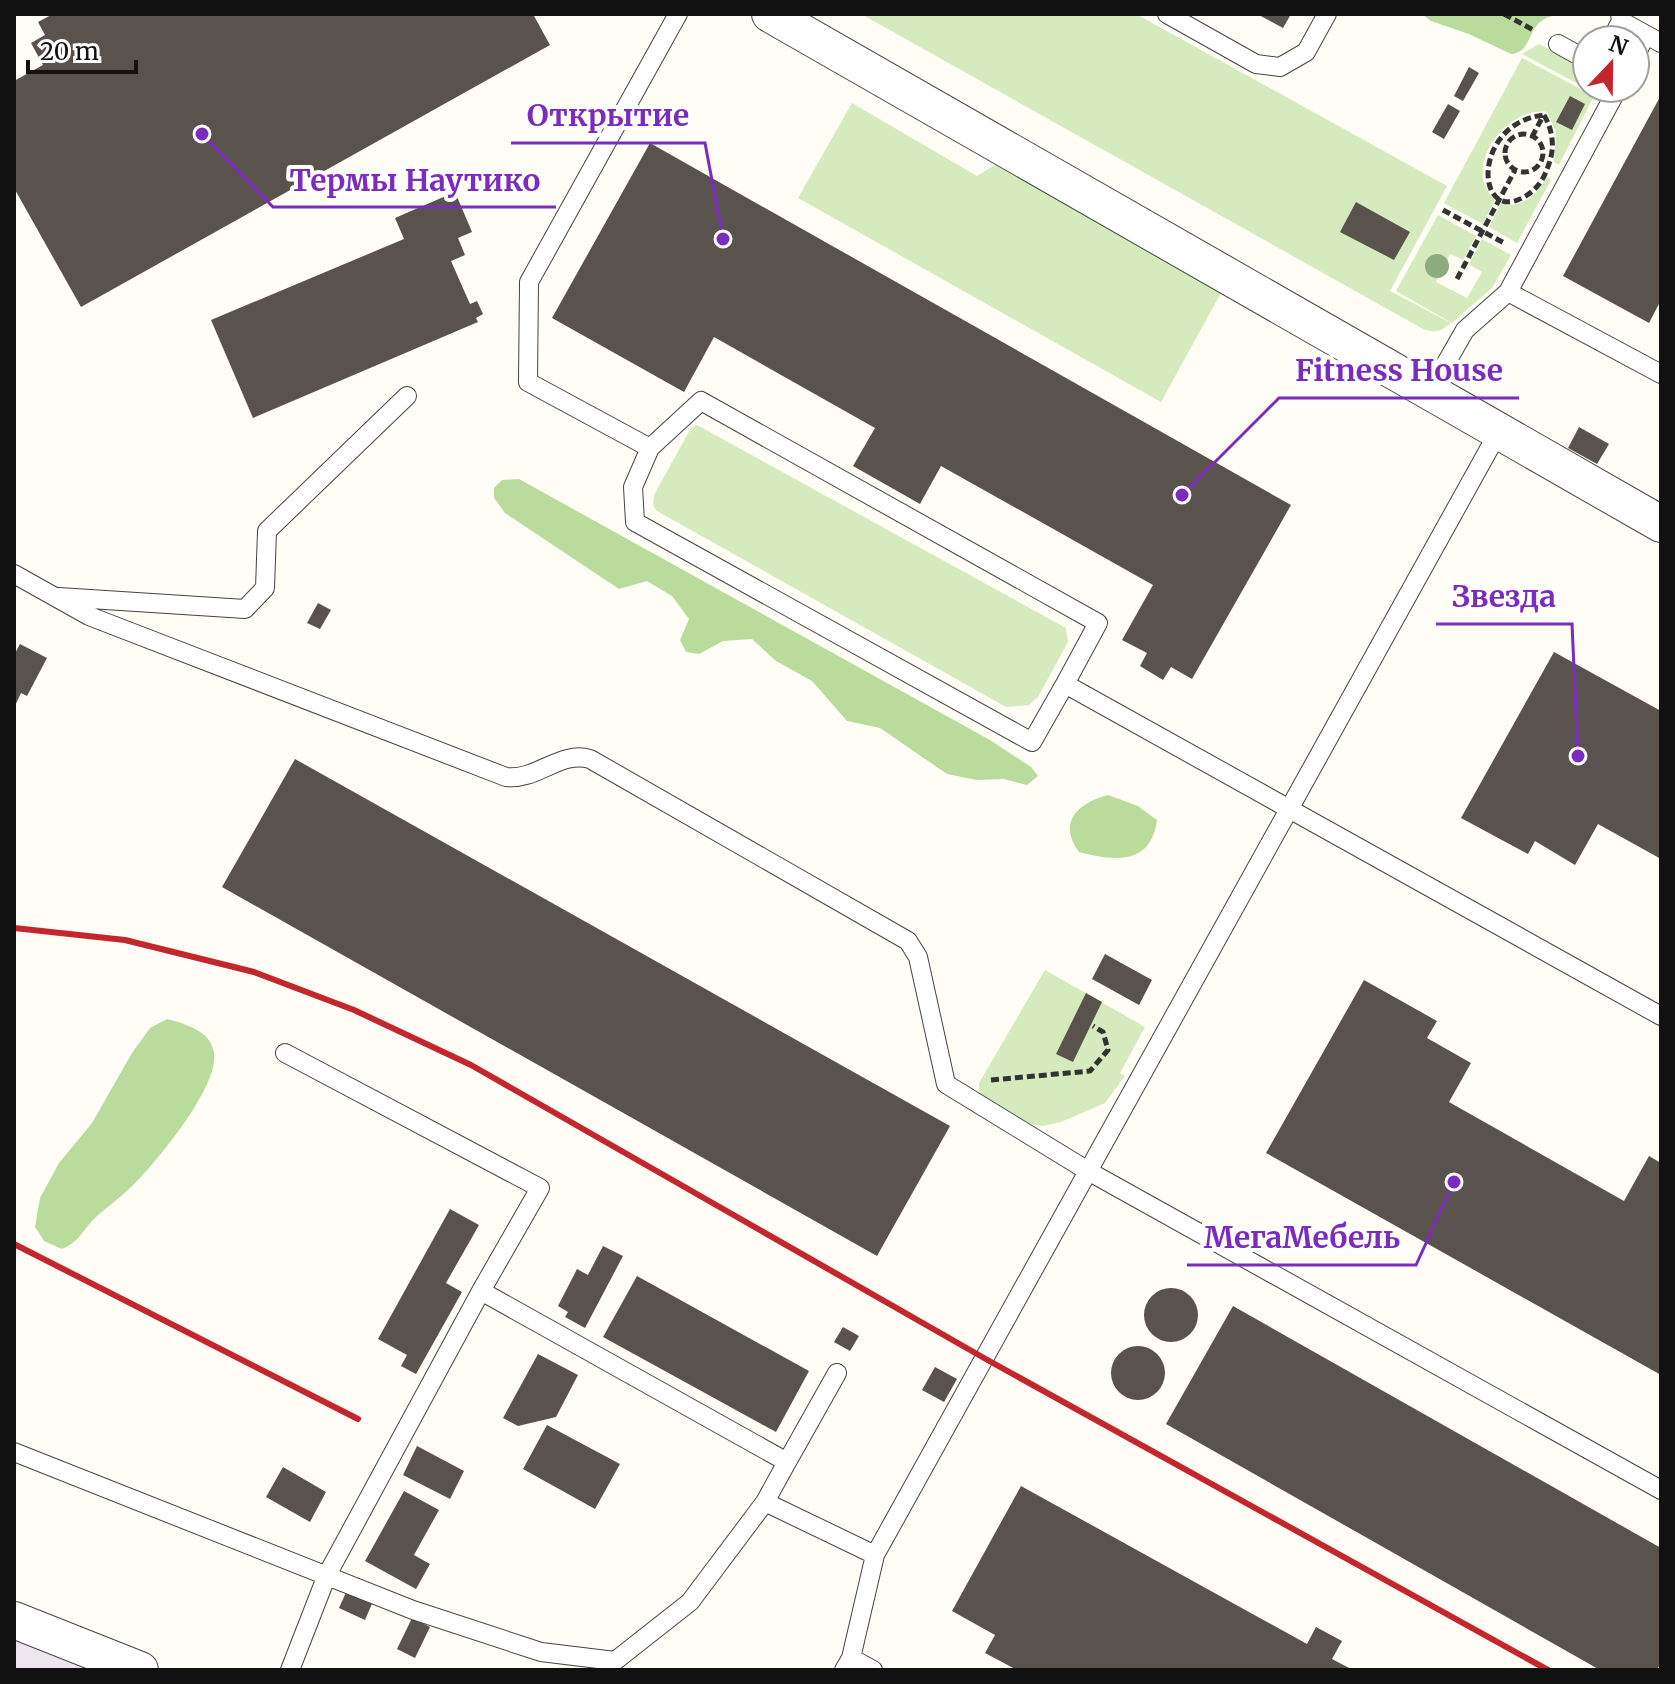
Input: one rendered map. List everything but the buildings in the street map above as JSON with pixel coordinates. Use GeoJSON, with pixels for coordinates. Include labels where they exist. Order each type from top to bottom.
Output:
{"type":"FeatureCollection","features":[{"type":"Feature","properties":{"kind":"street"},"geometry":{"type":"LineString","coordinates":[[770,14],[1661,524]]}},
{"type":"Feature","properties":{"kind":"street"},"geometry":{"type":"LineString","coordinates":[[14,1620],[140,1670]]}},
{"type":"Feature","properties":{"kind":"lane"},"geometry":{"type":"LineString","coordinates":[[650,448],[528,382],[529,282],[678,14]]}},
{"type":"Feature","properties":{"kind":"lane"},"geometry":{"type":"LineString","coordinates":[[1167,14],[1256,64],[1280,67],[1306,52],[1327,14]]}},
{"type":"Feature","properties":{"kind":"lane"},"geometry":{"type":"LineString","coordinates":[[1620,18],[1654,39]]}},
{"type":"Feature","properties":{"kind":"lane"},"geometry":{"type":"LineString","coordinates":[[1558,44],[1571,51]]}},
{"type":"Feature","properties":{"kind":"lane"},"geometry":{"type":"LineString","coordinates":[[1430,391],[1465,330],[1508,292],[1609,104]]}},
{"type":"Feature","properties":{"kind":"lane"},"geometry":{"type":"LineString","coordinates":[[1508,292],[1661,374]]}},
{"type":"Feature","properties":{"kind":"lane"},"geometry":{"type":"LineString","coordinates":[[53,596],[245,609],[265,588],[267,531],[407,396]]}},
{"type":"Feature","properties":{"kind":"lane"},"geometry":{"type":"LineString","coordinates":[[701,401],[1098,623],[1065,684],[1032,742],[635,522],[633,487],[650,448],[701,401]]}},
{"type":"Feature","properties":{"kind":"lane"},"geometry":{"type":"LineString","coordinates":[[873,1670],[847,1664],[875,1555],[1499,431]]}},
{"type":"Feature","properties":{"kind":"lane"},"geometry":{"type":"LineString","coordinates":[[14,574],[89,616],[506,777],[525,776],[577,757],[590,759],[908,941],[918,957],[946,1084],[1088,1171],[1661,1490]]}},
{"type":"Feature","properties":{"kind":"lane"},"geometry":{"type":"LineString","coordinates":[[1065,684],[1661,1016]]}},
{"type":"Feature","properties":{"kind":"lane"},"geometry":{"type":"LineString","coordinates":[[285,1053],[540,1188],[327,1575],[290,1670]]}},
{"type":"Feature","properties":{"kind":"lane"},"geometry":{"type":"LineString","coordinates":[[481,1291],[787,1462]]}},
{"type":"Feature","properties":{"kind":"lane"},"geometry":{"type":"LineString","coordinates":[[14,1452],[413,1610],[541,1652],[613,1665],[690,1602],[765,1502],[837,1373]]}},
{"type":"Feature","properties":{"kind":"lane"},"geometry":{"type":"LineString","coordinates":[[765,1502],[875,1555]]}},
{"type":"Feature","properties":{"kind":"path"},"geometry":{"type":"LineString","coordinates":[[1504,14],[1558,44]]}},
{"type":"Feature","properties":{"kind":"path"},"geometry":{"type":"LineString","coordinates":[[1532,137],[1544,115]]}},
{"type":"Feature","properties":{"kind":"path"},"geometry":{"type":"LineString","coordinates":[[1544,115],[1552,142],[1546,172],[1534,191],[1526,196],[1508,201],[1500,198],[1489,188],[1488,160],[1499,140],[1516,124],[1544,115]]}},
{"type":"Feature","properties":{"kind":"path"},"geometry":{"type":"LineString","coordinates":[[1520,135],[1532,137],[1541,145],[1541,162],[1532,170],[1515,170],[1506,160],[1508,144],[1520,135]]}},
{"type":"Feature","properties":{"kind":"path"},"geometry":{"type":"LineString","coordinates":[[1499,140],[1508,144]]}},
{"type":"Feature","properties":{"kind":"path"},"geometry":{"type":"LineString","coordinates":[[1457,279],[1515,170]]}},
{"type":"Feature","properties":{"kind":"path"},"geometry":{"type":"LineString","coordinates":[[1443,210],[1528,256]]}},
{"type":"Feature","properties":{"kind":"path"},"geometry":{"type":"LineString","coordinates":[[946,1084],[1090,1071],[1108,1050],[1103,1032],[1093,1026]]}},
{"type":"Feature","properties":{"kind":"shaded area"},"geometry":{"type":"Polygon","coordinates":[[[14,1634],[109,1670],[14,1670],[14,1634]]]}},
{"type":"Feature","properties":{"kind":"green space"},"geometry":{"type":"Polygon","coordinates":[[[861,14],[1136,14],[1447,186],[1390,291],[1451,323],[1438,331],[1423,329],[861,14]]]}},
{"type":"Feature","properties":{"kind":"green space"},"geometry":{"type":"Polygon","coordinates":[[[1422,14],[1558,14],[1540,22],[1526,46],[1511,54],[1469,34],[1431,21],[1422,14]]]}},
{"type":"Feature","properties":{"kind":"green space"},"geometry":{"type":"Polygon","coordinates":[[[1539,44],[1571,61],[1571,80],[1522,54],[1539,44]]]}},
{"type":"Feature","properties":{"kind":"green space"},"geometry":{"type":"Polygon","coordinates":[[[1522,58],[1571,84],[1571,104],[1590,104],[1559,165],[1554,162],[1556,132],[1547,112],[1532,113],[1503,129],[1485,157],[1483,172],[1486,187],[1495,200],[1483,224],[1444,203],[1522,58]]]}},
{"type":"Feature","properties":{"kind":"green space"},"geometry":{"type":"Polygon","coordinates":[[[852,103],[977,176],[998,163],[1222,291],[1161,402],[798,198],[852,103]]]}},
{"type":"Feature","properties":{"kind":"green space"},"geometry":{"type":"Polygon","coordinates":[[[1547,177],[1551,180],[1517,243],[1489,227],[1501,203],[1516,204],[1528,199],[1547,177]]]}},
{"type":"Feature","properties":{"kind":"green space"},"geometry":{"type":"Polygon","coordinates":[[[1438,215],[1476,236],[1463,260],[1450,254],[1436,282],[1467,298],[1482,272],[1469,264],[1482,239],[1511,255],[1492,288],[1452,323],[1396,291],[1438,215]]]}},
{"type":"Feature","properties":{"kind":"green space"},"geometry":{"type":"Polygon","coordinates":[[[697,425],[1066,628],[1068,642],[1038,697],[1029,705],[1006,707],[657,511],[653,506],[654,495],[691,428],[697,425]]]}},
{"type":"Feature","properties":{"kind":"green space"},"geometry":{"type":"Polygon","coordinates":[[[519,479],[990,740],[1031,767],[1038,776],[1027,785],[1004,779],[977,780],[947,774],[880,728],[847,721],[812,681],[776,661],[752,639],[723,641],[699,654],[686,652],[680,640],[689,619],[672,596],[647,581],[619,589],[505,513],[494,498],[494,488],[502,480],[519,479]]]}},
{"type":"Feature","properties":{"kind":"green space"},"geometry":{"type":"Polygon","coordinates":[[[1108,795],[1138,806],[1157,820],[1147,846],[1139,853],[1117,858],[1092,855],[1079,852],[1073,841],[1070,832],[1074,815],[1088,803],[1108,795]]]}},
{"type":"Feature","properties":{"kind":"green space"},"geometry":{"type":"Polygon","coordinates":[[[1045,970],[1145,1027],[1120,1073],[1125,1076],[1105,1103],[1061,1122],[1043,1126],[1021,1123],[980,1097],[979,1083],[1045,970]]]}},
{"type":"Feature","properties":{"kind":"green space"},"geometry":{"type":"Polygon","coordinates":[[[167,1019],[203,1034],[212,1045],[213,1067],[198,1101],[149,1168],[77,1239],[62,1249],[44,1241],[35,1227],[40,1198],[59,1163],[92,1123],[150,1028],[167,1019]]]}},
{"type":"Feature","properties":{"kind":"railway"},"geometry":{"type":"LineString","coordinates":[[14,928],[125,940],[254,972],[354,1010],[471,1065],[984,1358],[1548,1670]]}},
{"type":"Feature","properties":{"kind":"railway"},"geometry":{"type":"LineString","coordinates":[[14,1244],[358,1419]]}},
{"type":"Feature","properties":{"kind":"place","name":"Термы Наутико"},"geometry":{"type":"Point","coordinates":[202,134]}},
{"type":"Feature","properties":{"kind":"place","name":"Открытие"},"geometry":{"type":"Point","coordinates":[723,239]}},
{"type":"Feature","properties":{"kind":"place","name":"Fitness House"},"geometry":{"type":"Point","coordinates":[1182,495]}},
{"type":"Feature","properties":{"kind":"place","name":"Звезда"},"geometry":{"type":"Point","coordinates":[1578,756]}},
{"type":"Feature","properties":{"kind":"place","name":"МегаМебель"},"geometry":{"type":"Point","coordinates":[1454,1182]}}]}
